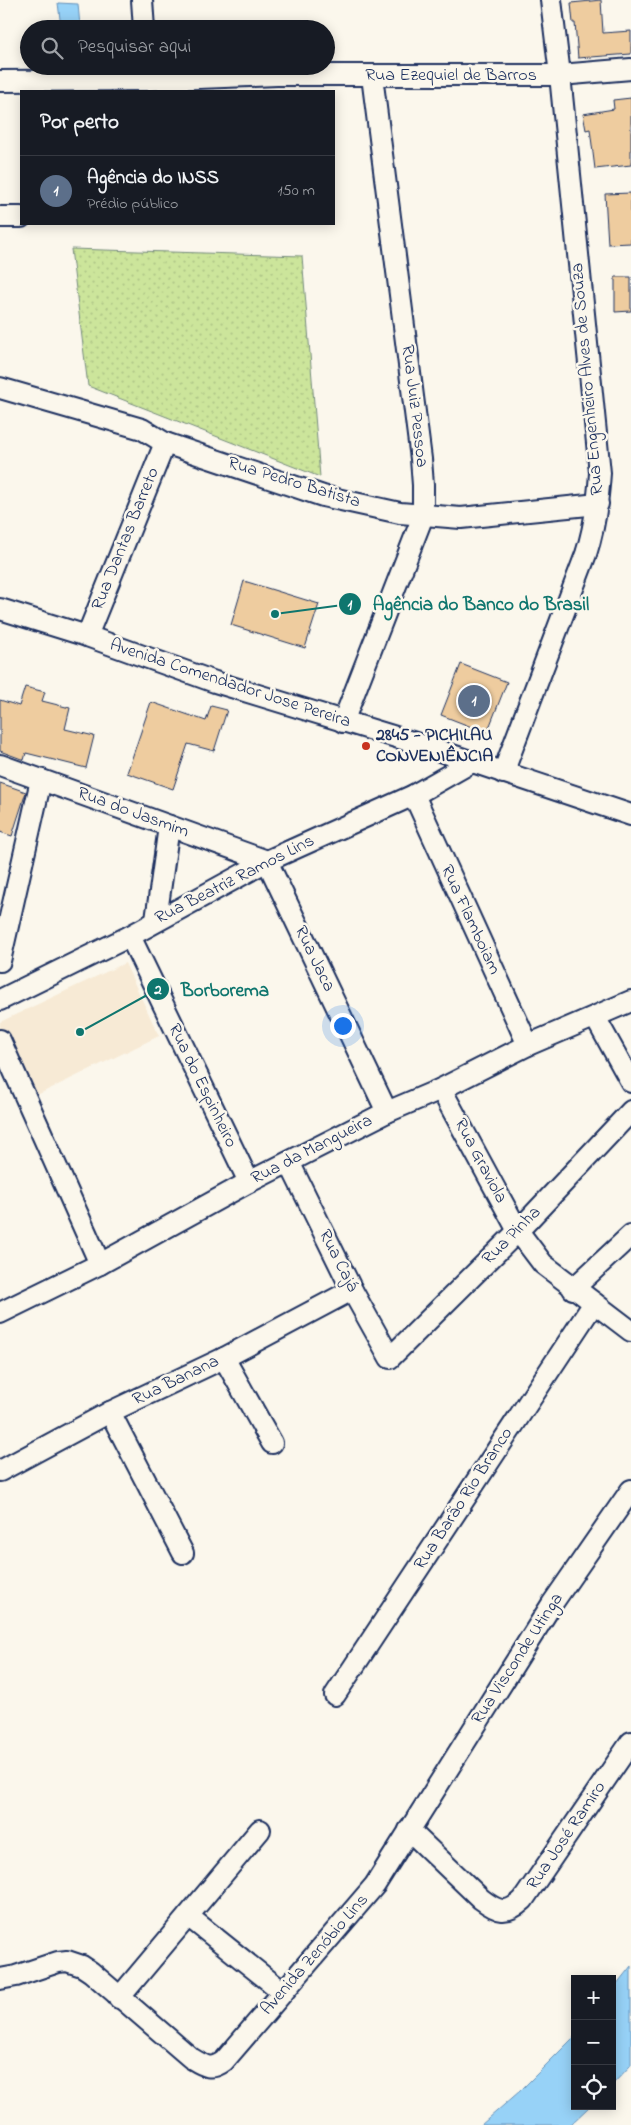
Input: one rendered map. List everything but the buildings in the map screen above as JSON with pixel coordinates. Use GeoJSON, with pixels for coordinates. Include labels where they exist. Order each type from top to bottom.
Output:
{"type":"FeatureCollection","features":[{"type":"Feature","properties":{"kind":"street"},"geometry":{"type":"LineString","coordinates":[[142,0],[143,20]]}},
{"type":"Feature","properties":{"kind":"street","name":"Rua Engenheiro Alves de Souza"},"geometry":{"type":"LineString","coordinates":[[503,773],[586,554],[594,529],[600,473],[551,0]]}},
{"type":"Feature","properties":{"kind":"street","name":"Rua Ezequiel de Barros"},"geometry":{"type":"LineString","coordinates":[[0,81],[149,79],[277,83],[372,76],[560,75],[631,69]]}},
{"type":"Feature","properties":{"kind":"street","name":"Rua Juiz Pessoa"},"geometry":{"type":"LineString","coordinates":[[343,722],[423,516],[421,459],[372,76]]}},
{"type":"Feature","properties":{"kind":"street"},"geometry":{"type":"LineString","coordinates":[[0,217],[20,217]]}},
{"type":"Feature","properties":{"kind":"street","name":"Rua Pedro Batista"},"geometry":{"type":"LineString","coordinates":[[0,388],[142,429],[165,442],[323,496],[400,513],[461,518],[598,504]]}},
{"type":"Feature","properties":{"kind":"street","name":"Rua Dantas Barreto"},"geometry":{"type":"LineString","coordinates":[[87,636],[165,442]]}},
{"type":"Feature","properties":{"kind":"street","name":"Avenida Comendador Jose Pereira"},"geometry":{"type":"LineString","coordinates":[[0,608],[87,636],[215,682],[631,814]]}},
{"type":"Feature","properties":{"kind":"street","name":"Rua Beatriz Ramos Lins"},"geometry":{"type":"LineString","coordinates":[[0,1000],[130,936],[156,920],[267,861],[414,795],[472,762]]}},
{"type":"Feature","properties":{"kind":"street","name":"Rua do Jasmim"},"geometry":{"type":"LineString","coordinates":[[0,765],[267,861]]}},
{"type":"Feature","properties":{"kind":"street"},"geometry":{"type":"LineString","coordinates":[[0,961],[42,780]]}},
{"type":"Feature","properties":{"kind":"street","name":"Rua Flamboiam"},"geometry":{"type":"LineString","coordinates":[[414,795],[528,1045]]}},
{"type":"Feature","properties":{"kind":"street"},"geometry":{"type":"LineString","coordinates":[[156,920],[169,826]]}},
{"type":"Feature","properties":{"kind":"street","name":"Rua Jaca"},"geometry":{"type":"LineString","coordinates":[[267,861],[387,1112]]}},
{"type":"Feature","properties":{"kind":"street","name":"Rua do Espinheiro"},"geometry":{"type":"LineString","coordinates":[[130,936],[249,1182]]}},
{"type":"Feature","properties":{"kind":"street","name":"Rua da Mangueira"},"geometry":{"type":"LineString","coordinates":[[1,1309],[100,1264],[249,1182],[387,1112],[441,1089],[528,1045],[631,1001]]}},
{"type":"Feature","properties":{"kind":"street"},"geometry":{"type":"LineString","coordinates":[[595,1017],[631,1082]]}},
{"type":"Feature","properties":{"kind":"street"},"geometry":{"type":"LineString","coordinates":[[0,1040],[100,1264]]}},
{"type":"Feature","properties":{"kind":"street","name":"Rua Graviola"},"geometry":{"type":"LineString","coordinates":[[441,1089],[518,1231],[543,1264],[631,1331]]}},
{"type":"Feature","properties":{"kind":"street","name":"Rua Pinha"},"geometry":{"type":"LineString","coordinates":[[390,1358],[518,1231],[631,1111]]}},
{"type":"Feature","properties":{"kind":"street","name":"Rua Cajá"},"geometry":{"type":"LineString","coordinates":[[289,1162],[352,1290],[390,1358]]}},
{"type":"Feature","properties":{"kind":"street"},"geometry":{"type":"LineString","coordinates":[[574,1289],[631,1235]]}},
{"type":"Feature","properties":{"kind":"street","name":"Rua Banana"},"geometry":{"type":"LineString","coordinates":[[0,1471],[110,1412],[224,1358],[352,1290]]}},
{"type":"Feature","properties":{"kind":"street","name":"Rua Barão Rio Branco"},"geometry":{"type":"LineString","coordinates":[[335,1696],[594,1303]]}},
{"type":"Feature","properties":{"kind":"street"},"geometry":{"type":"LineString","coordinates":[[224,1358],[272,1443]]}},
{"type":"Feature","properties":{"kind":"street"},"geometry":{"type":"LineString","coordinates":[[110,1412],[183,1554]]}},
{"type":"Feature","properties":{"kind":"street","name":"Rua Visconde Utinga"},"geometry":{"type":"LineString","coordinates":[[409,1830],[552,1604],[631,1490]]}},
{"type":"Feature","properties":{"kind":"street","name":"Rua José Ramiro"},"geometry":{"type":"LineString","coordinates":[[409,1830],[491,1907],[500,1911],[508,1911],[523,1900],[631,1742]]}},
{"type":"Feature","properties":{"kind":"street"},"geometry":{"type":"LineString","coordinates":[[0,1979],[16,1976],[58,1962],[74,1962],[91,1972],[119,1998],[260,1830]]}},
{"type":"Feature","properties":{"kind":"street","name":"Avenida Zenóbio Lins"},"geometry":{"type":"LineString","coordinates":[[119,1998],[191,2058],[209,2067],[217,2066],[224,2061],[370,1892],[409,1830]]}},
{"type":"Feature","properties":{"kind":"street"},"geometry":{"type":"LineString","coordinates":[[188,1916],[282,1992]]}},
{"type":"Feature","properties":{"kind":"shaded area"},"geometry":{"type":"Polygon","coordinates":[[[125,963],[159,1036],[33,1097],[0,1028],[0,1022],[125,963]]]}},
{"type":"Feature","properties":{"kind":"green space"},"geometry":{"type":"Polygon","coordinates":[[[71,249],[302,256],[320,477],[88,386],[71,249]]]}},
{"type":"Feature","properties":{"kind":"water"},"geometry":{"type":"Polygon","coordinates":[[[58,3],[78,4],[79,20],[60,20],[58,3]]]}},
{"type":"Feature","properties":{"kind":"water"},"geometry":{"type":"Polygon","coordinates":[[[631,1966],[631,2065],[616,2081],[616,2020],[616,1985],[631,1966]]]}},
{"type":"Feature","properties":{"kind":"water"},"geometry":{"type":"Polygon","coordinates":[[[571,2040],[571,2110],[586,2110],[570,2125],[481,2125],[520,2091],[571,2040]]]}},
{"type":"Feature","properties":{"kind":"place","name":"Agência do Banco do Brasil"},"geometry":{"type":"Point","coordinates":[275,614]}},
{"type":"Feature","properties":{"kind":"place","name":"Agência do INSS"},"geometry":{"type":"Point","coordinates":[474,701]}},
{"type":"Feature","properties":{"kind":"place","name":"2845 - PICHILAU CONVENIÊNCIA"},"geometry":{"type":"Point","coordinates":[366,746]}},
{"type":"Feature","properties":{"kind":"place","name":"Borborema"},"geometry":{"type":"Point","coordinates":[80,1032]}}]}
